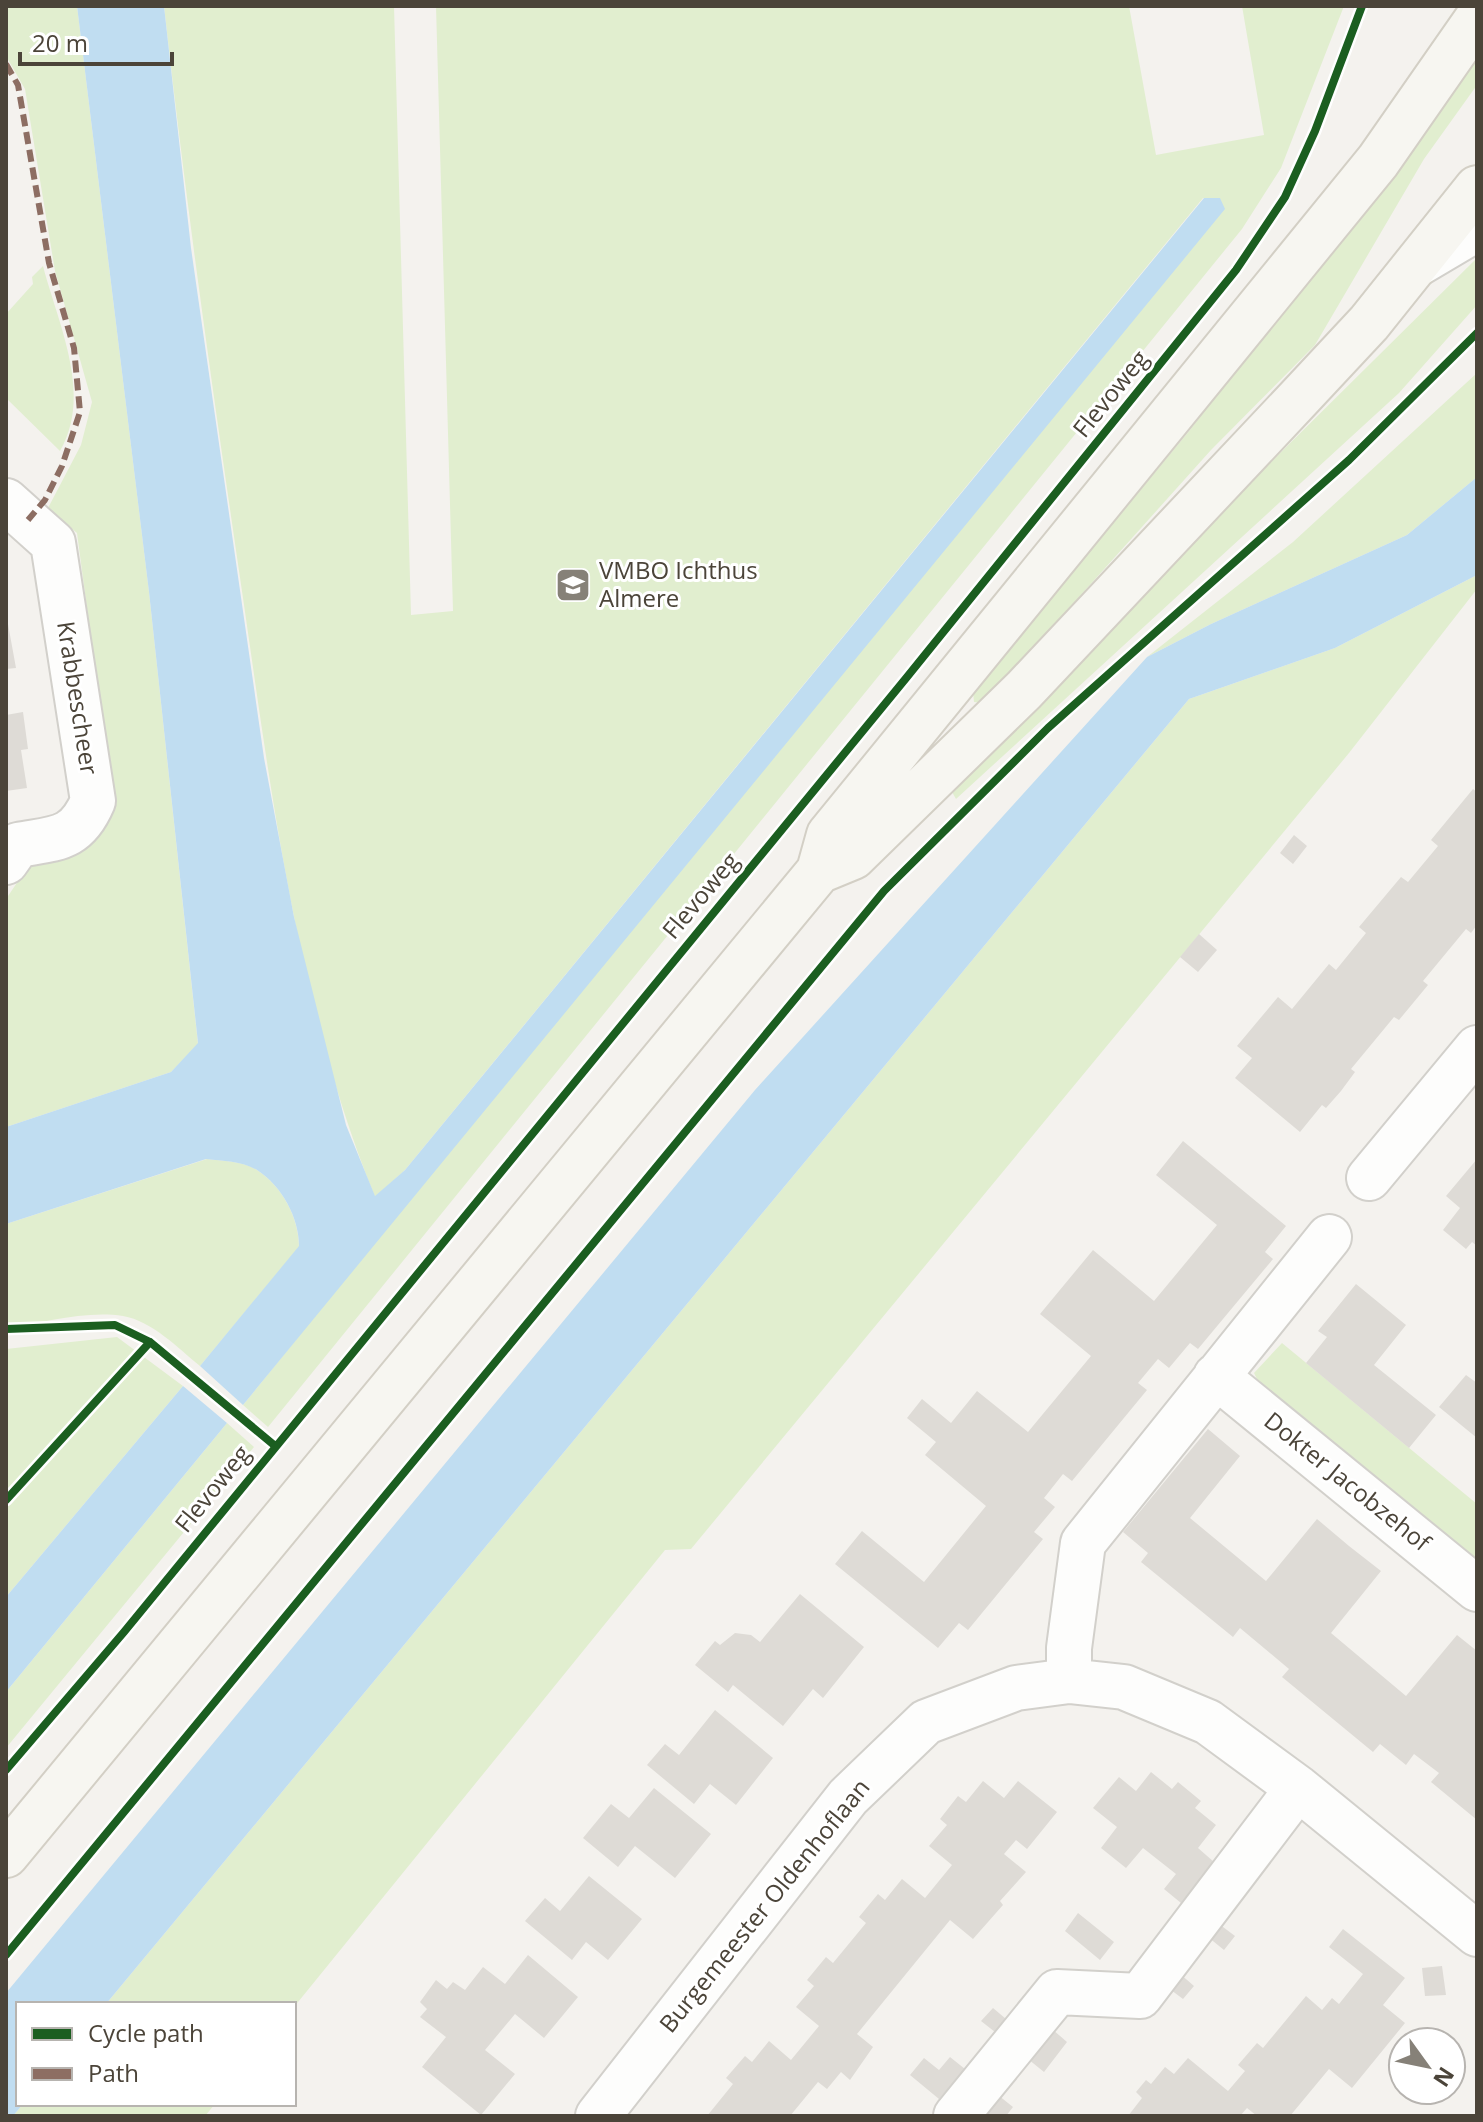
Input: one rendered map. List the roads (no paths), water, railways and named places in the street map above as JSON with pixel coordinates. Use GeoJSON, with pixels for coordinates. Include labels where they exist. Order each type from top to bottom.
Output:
{"type":"FeatureCollection","features":[{"type":"Feature","properties":{"kind":"main road"},"geometry":{"type":"LineString","coordinates":[[6,1855],[819,871],[829,835],[1378,161],[1477,19]]}},
{"type":"Feature","properties":{"kind":"main road"},"geometry":{"type":"LineString","coordinates":[[819,871],[853,857],[1034,679],[1349,344],[1477,188]]}},
{"type":"Feature","properties":{"kind":"street","name":"Krabbescheer"},"geometry":{"type":"LineString","coordinates":[[6,501],[53,543],[93,801],[85,821],[69,835],[18,845],[6,862]]}},
{"type":"Feature","properties":{"kind":"street"},"geometry":{"type":"LineString","coordinates":[[1369,1178],[1477,1048]]}},
{"type":"Feature","properties":{"kind":"street"},"geometry":{"type":"LineString","coordinates":[[1069,1681],[1069,1648],[1083,1543],[1329,1237]]}},
{"type":"Feature","properties":{"kind":"street","name":"Dokter Jacobzehof"},"geometry":{"type":"LineString","coordinates":[[1216,1376],[1477,1589]]}},
{"type":"Feature","properties":{"kind":"street","name":"Burgemeester Oldenhoflaan"},"geometry":{"type":"LineString","coordinates":[[598,2116],[848,1797],[926,1722],[1016,1688],[1069,1681],[1124,1687],[1208,1722],[1298,1788],[1477,1934]]}},
{"type":"Feature","properties":{"kind":"street"},"geometry":{"type":"LineString","coordinates":[[956,2116],[1057,1992],[1140,1996],[1298,1788]]}},
{"type":"Feature","properties":{"kind":"lane"},"geometry":{"type":"LineString","coordinates":[[1402,283],[1477,238]]}},
{"type":"Feature","properties":{"kind":"water"},"geometry":{"type":"Polygon","coordinates":[[[77,6],[164,6],[191,248],[264,758],[294,917],[346,1125],[375,1196],[405,1170],[1204,198],[1220,198],[1225,209],[243,1405],[200,1366],[299,1246],[296,1225],[287,1204],[274,1185],[257,1170],[232,1162],[206,1159],[6,1224],[6,1127],[171,1072],[198,1043],[149,592],[77,6]]]}},
{"type":"Feature","properties":{"kind":"water"},"geometry":{"type":"Polygon","coordinates":[[[1477,477],[1477,575],[1335,648],[1189,699],[108,2002],[16,2002],[16,2106],[21,2106],[13,2116],[6,2116],[6,1993],[755,1090],[1147,657],[1211,624],[1407,535],[1477,477]]]}},
{"type":"Feature","properties":{"kind":"water"},"geometry":{"type":"Polygon","coordinates":[[[183,1386],[227,1423],[6,1692],[6,1597],[183,1386]]]}},
{"type":"Feature","properties":{"kind":"place","name":"VMBO Ichthus Almere"},"geometry":{"type":"Point","coordinates":[573,585]}}]}
